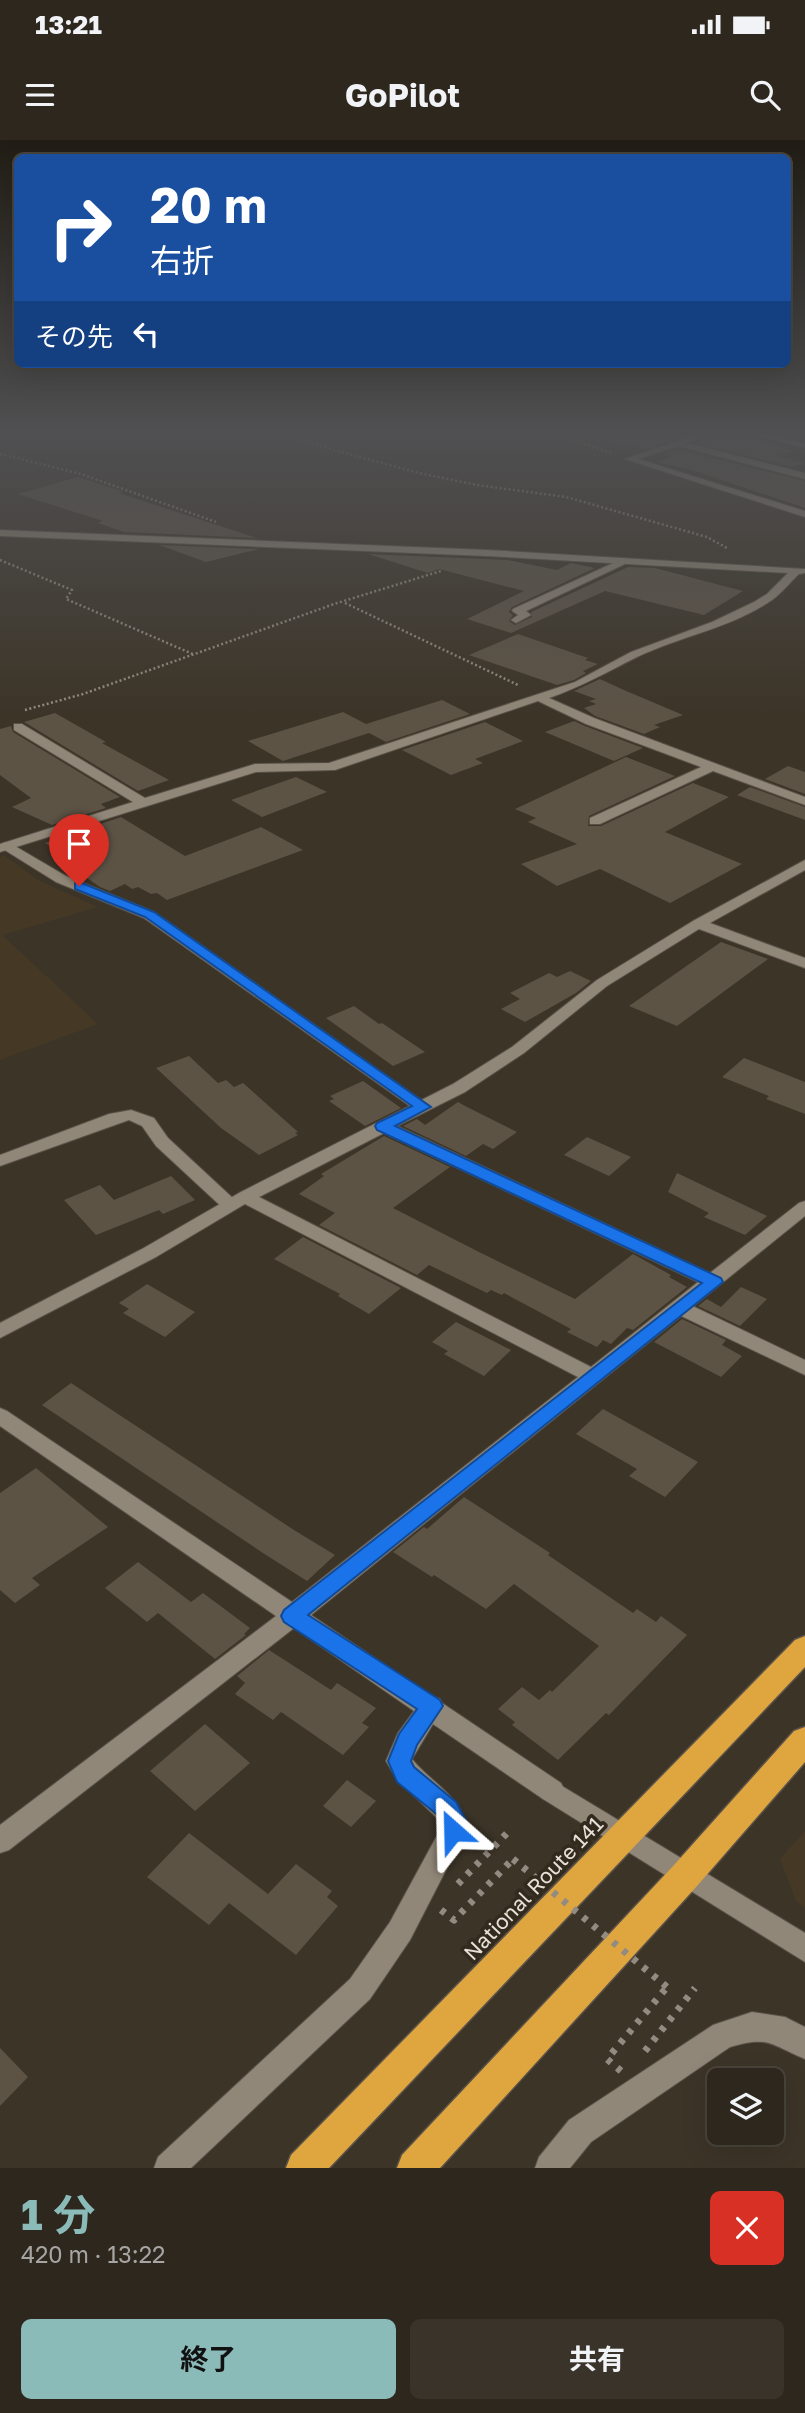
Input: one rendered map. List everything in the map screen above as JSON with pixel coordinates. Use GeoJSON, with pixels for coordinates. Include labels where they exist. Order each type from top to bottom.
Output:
{"type":"FeatureCollection","features":[{"type":"Feature","properties":{"kind":"highway","name":"National Route 141"},"geometry":{"type":"LineString","coordinates":[[304,2168],[805,1648]]}},
{"type":"Feature","properties":{"kind":"highway"},"geometry":{"type":"LineString","coordinates":[[415,2168],[686,1875],[805,1740]]}},
{"type":"Feature","properties":{"kind":"street"},"geometry":{"type":"LineString","coordinates":[[0,533],[487,553],[801,570]]}},
{"type":"Feature","properties":{"kind":"street"},"geometry":{"type":"LineString","coordinates":[[516,620],[526,615],[517,611],[624,561]]}},
{"type":"Feature","properties":{"kind":"street"},"geometry":{"type":"LineString","coordinates":[[4,847],[256,768],[269,766],[304,770],[331,767],[540,698],[579,684],[635,654],[742,612],[771,596],[801,570]]}},
{"type":"Feature","properties":{"kind":"street"},"geometry":{"type":"LineString","coordinates":[[540,698],[590,721],[805,801]]}},
{"type":"Feature","properties":{"kind":"street"},"geometry":{"type":"LineString","coordinates":[[18,727],[144,803]]}},
{"type":"Feature","properties":{"kind":"street"},"geometry":{"type":"LineString","coordinates":[[596,821],[711,767]]}},
{"type":"Feature","properties":{"kind":"street"},"geometry":{"type":"LineString","coordinates":[[4,847],[61,879],[149,915],[423,1107]]}},
{"type":"Feature","properties":{"kind":"street"},"geometry":{"type":"LineString","coordinates":[[0,1331],[127,1264],[237,1201],[459,1088],[518,1051],[602,983],[698,924],[805,864]]}},
{"type":"Feature","properties":{"kind":"street"},"geometry":{"type":"LineString","coordinates":[[698,924],[805,963]]}},
{"type":"Feature","properties":{"kind":"street"},"geometry":{"type":"LineString","coordinates":[[0,1161],[115,1118],[131,1115],[148,1122],[162,1142],[237,1201],[594,1377]]}},
{"type":"Feature","properties":{"kind":"street"},"geometry":{"type":"LineString","coordinates":[[383,1126],[714,1282]]}},
{"type":"Feature","properties":{"kind":"street"},"geometry":{"type":"LineString","coordinates":[[0,1841],[292,1616],[803,1212]]}},
{"type":"Feature","properties":{"kind":"street"},"geometry":{"type":"LineString","coordinates":[[682,1308],[805,1368]]}},
{"type":"Feature","properties":{"kind":"street"},"geometry":{"type":"LineString","coordinates":[[0,1416],[292,1616],[432,1706],[552,1791],[805,1949]]}},
{"type":"Feature","properties":{"kind":"street"},"geometry":{"type":"LineString","coordinates":[[169,2168],[360,1989],[400,1931],[453,1831],[454,1820],[448,1809],[405,1774],[399,1761],[407,1741],[432,1706]]}},
{"type":"Feature","properties":{"kind":"street"},"geometry":{"type":"LineString","coordinates":[[550,2168],[580,2132],[723,2035],[752,2026],[785,2031],[805,2044]]}},
{"type":"Feature","properties":{"kind":"path"},"geometry":{"type":"LineString","coordinates":[[674,527],[707,537],[755,568]]}},
{"type":"Feature","properties":{"kind":"path"},"geometry":{"type":"LineString","coordinates":[[24,710],[83,694],[334,604],[345,603],[487,553]]}},
{"type":"Feature","properties":{"kind":"path"},"geometry":{"type":"LineString","coordinates":[[0,560],[72,590],[66,599],[195,655]]}},
{"type":"Feature","properties":{"kind":"path"},"geometry":{"type":"LineString","coordinates":[[345,603],[536,693],[540,698]]}},
{"type":"Feature","properties":{"kind":"path"},"geometry":{"type":"LineString","coordinates":[[455,1887],[511,1829]]}},
{"type":"Feature","properties":{"kind":"path"},"geometry":{"type":"LineString","coordinates":[[446,1896],[436,1906],[454,1920],[513,1859],[667,1987],[607,2059],[626,2075],[634,2064]]}},
{"type":"Feature","properties":{"kind":"path"},"geometry":{"type":"LineString","coordinates":[[643,2053],[695,1988]]}},
{"type":"Feature","properties":{"kind":"shaded area"},"geometry":{"type":"Polygon","coordinates":[[[4,855],[38,880],[98,907],[2,935],[98,1024],[0,1060],[0,857],[4,855]]]}},
{"type":"Feature","properties":{"kind":"shaded area"},"geometry":{"type":"Polygon","coordinates":[[[805,1831],[805,1907],[796,1901],[780,1859],[805,1831]]]}},
{"type":"Feature","properties":{"kind":"building"},"geometry":{"type":"Polygon","coordinates":[[[109,527],[222,527],[257,538],[124,532],[109,527]]]}},
{"type":"Feature","properties":{"kind":"building"},"geometry":{"type":"Polygon","coordinates":[[[159,545],[259,549],[206,562],[159,545]]]}},
{"type":"Feature","properties":{"kind":"building"},"geometry":{"type":"Polygon","coordinates":[[[368,554],[508,560],[557,570],[571,563],[595,568],[512,607],[509,612],[513,615],[509,621],[515,625],[532,617],[531,612],[628,567],[655,568],[743,591],[704,615],[605,591],[511,633],[467,619],[524,591],[439,569],[428,573],[368,554]]]}},
{"type":"Feature","properties":{"kind":"building"},"geometry":{"type":"Polygon","coordinates":[[[518,634],[588,658],[585,660],[598,664],[583,671],[586,673],[574,680],[557,685],[469,655],[518,634]]]}},
{"type":"Feature","properties":{"kind":"building"},"geometry":{"type":"Polygon","coordinates":[[[600,679],[683,715],[654,725],[660,727],[644,734],[595,716],[584,708],[596,704],[589,701],[596,699],[574,691],[600,679]]]}},
{"type":"Feature","properties":{"kind":"building"},"geometry":{"type":"Polygon","coordinates":[[[442,700],[470,714],[386,742],[369,733],[283,761],[248,741],[343,712],[366,724],[442,700]]]}},
{"type":"Feature","properties":{"kind":"building"},"geometry":{"type":"Polygon","coordinates":[[[55,713],[169,780],[138,791],[24,722],[55,713]]]}},
{"type":"Feature","properties":{"kind":"building"},"geometry":{"type":"Polygon","coordinates":[[[574,721],[643,748],[614,761],[545,732],[574,721]]]}},
{"type":"Feature","properties":{"kind":"building"},"geometry":{"type":"Polygon","coordinates":[[[485,722],[523,741],[475,759],[483,763],[451,775],[402,750],[485,722]]]}},
{"type":"Feature","properties":{"kind":"building"},"geometry":{"type":"Polygon","coordinates":[[[11,726],[13,732],[120,797],[101,804],[106,808],[52,825],[12,807],[31,798],[0,775],[0,729],[11,726]]]}},
{"type":"Feature","properties":{"kind":"building"},"geometry":{"type":"Polygon","coordinates":[[[626,757],[675,776],[589,816],[588,826],[601,826],[693,783],[729,797],[665,832],[742,864],[670,903],[600,869],[557,886],[521,864],[577,844],[528,822],[536,818],[515,809],[626,757]]]}},
{"type":"Feature","properties":{"kind":"building"},"geometry":{"type":"Polygon","coordinates":[[[788,766],[805,772],[805,794],[765,779],[788,766]]]}},
{"type":"Feature","properties":{"kind":"building"},"geometry":{"type":"Polygon","coordinates":[[[296,777],[327,792],[262,817],[231,800],[296,777]]]}},
{"type":"Feature","properties":{"kind":"building"},"geometry":{"type":"Polygon","coordinates":[[[750,787],[805,807],[805,820],[737,795],[750,787]]]}},
{"type":"Feature","properties":{"kind":"building"},"geometry":{"type":"Polygon","coordinates":[[[121,817],[185,856],[261,827],[303,850],[167,900],[157,893],[151,894],[138,887],[132,889],[125,884],[110,891],[100,887],[71,867],[78,864],[45,843],[121,817]]]}},
{"type":"Feature","properties":{"kind":"building"},"geometry":{"type":"Polygon","coordinates":[[[721,942],[768,959],[677,1026],[629,1006],[721,942]]]}},
{"type":"Feature","properties":{"kind":"building"},"geometry":{"type":"Polygon","coordinates":[[[570,971],[591,981],[576,993],[525,1022],[501,1009],[520,999],[510,993],[549,973],[557,977],[570,971]]]}},
{"type":"Feature","properties":{"kind":"building"},"geometry":{"type":"Polygon","coordinates":[[[354,1006],[425,1052],[393,1066],[326,1018],[354,1006]]]}},
{"type":"Feature","properties":{"kind":"building"},"geometry":{"type":"Polygon","coordinates":[[[189,1056],[218,1083],[226,1080],[234,1087],[243,1083],[298,1132],[295,1133],[298,1135],[259,1155],[221,1128],[156,1068],[189,1056]]]}},
{"type":"Feature","properties":{"kind":"building"},"geometry":{"type":"Polygon","coordinates":[[[744,1058],[805,1082],[805,1114],[766,1099],[769,1096],[722,1077],[744,1058]]]}},
{"type":"Feature","properties":{"kind":"building"},"geometry":{"type":"Polygon","coordinates":[[[363,1081],[401,1108],[365,1126],[329,1101],[334,1099],[330,1096],[363,1081]]]}},
{"type":"Feature","properties":{"kind":"building"},"geometry":{"type":"Polygon","coordinates":[[[458,1102],[517,1132],[493,1149],[483,1144],[466,1156],[403,1126],[417,1119],[425,1125],[458,1102]]]}},
{"type":"Feature","properties":{"kind":"building"},"geometry":{"type":"Polygon","coordinates":[[[384,1136],[450,1167],[393,1208],[479,1252],[575,1299],[633,1254],[687,1287],[633,1330],[627,1328],[611,1344],[603,1340],[597,1347],[567,1332],[571,1329],[504,1293],[502,1295],[491,1290],[487,1293],[429,1265],[417,1275],[319,1225],[335,1213],[299,1194],[324,1176],[321,1174],[384,1136]]]}},
{"type":"Feature","properties":{"kind":"building"},"geometry":{"type":"Polygon","coordinates":[[[587,1137],[631,1157],[609,1176],[564,1155],[587,1137]]]}},
{"type":"Feature","properties":{"kind":"building"},"geometry":{"type":"Polygon","coordinates":[[[677,1173],[767,1216],[745,1235],[704,1217],[709,1213],[668,1192],[677,1173]]]}},
{"type":"Feature","properties":{"kind":"building"},"geometry":{"type":"Polygon","coordinates":[[[171,1176],[195,1200],[163,1214],[159,1210],[96,1235],[64,1200],[100,1185],[114,1200],[171,1176]]]}},
{"type":"Feature","properties":{"kind":"building"},"geometry":{"type":"Polygon","coordinates":[[[303,1237],[401,1288],[369,1314],[338,1296],[340,1294],[274,1259],[303,1237]]]}},
{"type":"Feature","properties":{"kind":"building"},"geometry":{"type":"Polygon","coordinates":[[[147,1284],[195,1312],[165,1337],[123,1313],[129,1309],[119,1303],[147,1284]]]}},
{"type":"Feature","properties":{"kind":"building"},"geometry":{"type":"Polygon","coordinates":[[[741,1287],[767,1299],[740,1326],[698,1306],[707,1299],[721,1307],[741,1287]]]}},
{"type":"Feature","properties":{"kind":"building"},"geometry":{"type":"Polygon","coordinates":[[[682,1319],[726,1340],[722,1345],[742,1356],[721,1377],[654,1342],[682,1319]]]}},
{"type":"Feature","properties":{"kind":"building"},"geometry":{"type":"Polygon","coordinates":[[[456,1322],[511,1350],[484,1376],[444,1354],[448,1351],[432,1342],[456,1322]]]}},
{"type":"Feature","properties":{"kind":"building"},"geometry":{"type":"Polygon","coordinates":[[[71,1383],[335,1555],[307,1581],[266,1555],[42,1405],[71,1383]]]}},
{"type":"Feature","properties":{"kind":"building"},"geometry":{"type":"Polygon","coordinates":[[[603,1409],[698,1462],[665,1497],[629,1476],[637,1469],[576,1434],[603,1409]]]}},
{"type":"Feature","properties":{"kind":"building"},"geometry":{"type":"Polygon","coordinates":[[[36,1468],[108,1527],[32,1578],[40,1585],[15,1603],[0,1590],[0,1493],[36,1468]]]}},
{"type":"Feature","properties":{"kind":"building"},"geometry":{"type":"Polygon","coordinates":[[[464,1497],[550,1553],[548,1555],[633,1613],[637,1609],[656,1622],[661,1616],[687,1635],[609,1715],[606,1713],[558,1760],[512,1725],[515,1722],[498,1709],[522,1687],[539,1700],[550,1690],[552,1692],[599,1646],[514,1584],[486,1609],[393,1552],[424,1527],[427,1529],[464,1497]]]}},
{"type":"Feature","properties":{"kind":"building"},"geometry":{"type":"Polygon","coordinates":[[[138,1562],[191,1602],[203,1593],[250,1628],[244,1634],[246,1635],[215,1659],[158,1613],[147,1622],[105,1588],[138,1562]]]}},
{"type":"Feature","properties":{"kind":"building"},"geometry":{"type":"Polygon","coordinates":[[[269,1650],[331,1690],[337,1683],[376,1708],[362,1723],[369,1727],[343,1755],[281,1712],[273,1720],[235,1694],[245,1683],[237,1676],[269,1650]]]}},
{"type":"Feature","properties":{"kind":"building"},"geometry":{"type":"Polygon","coordinates":[[[205,1724],[250,1763],[195,1811],[150,1771],[205,1724]]]}},
{"type":"Feature","properties":{"kind":"building"},"geometry":{"type":"Polygon","coordinates":[[[347,1780],[376,1801],[351,1827],[323,1806],[347,1780]]]}},
{"type":"Feature","properties":{"kind":"building"},"geometry":{"type":"Polygon","coordinates":[[[189,1833],[268,1894],[296,1864],[332,1891],[327,1897],[338,1906],[296,1955],[229,1903],[209,1925],[147,1877],[189,1833]]]}},
{"type":"Feature","properties":{"kind":"building"},"geometry":{"type":"Polygon","coordinates":[[[0,2048],[28,2077],[0,2106],[0,2048]]]}},
{"type":"Feature","properties":{"kind":"route"},"geometry":{"type":"LineString","coordinates":[[79,886],[149,915],[423,1107],[383,1126],[714,1282],[292,1616],[432,1706],[407,1741],[399,1761],[405,1774],[448,1809],[454,1820],[453,1831]]}}]}
